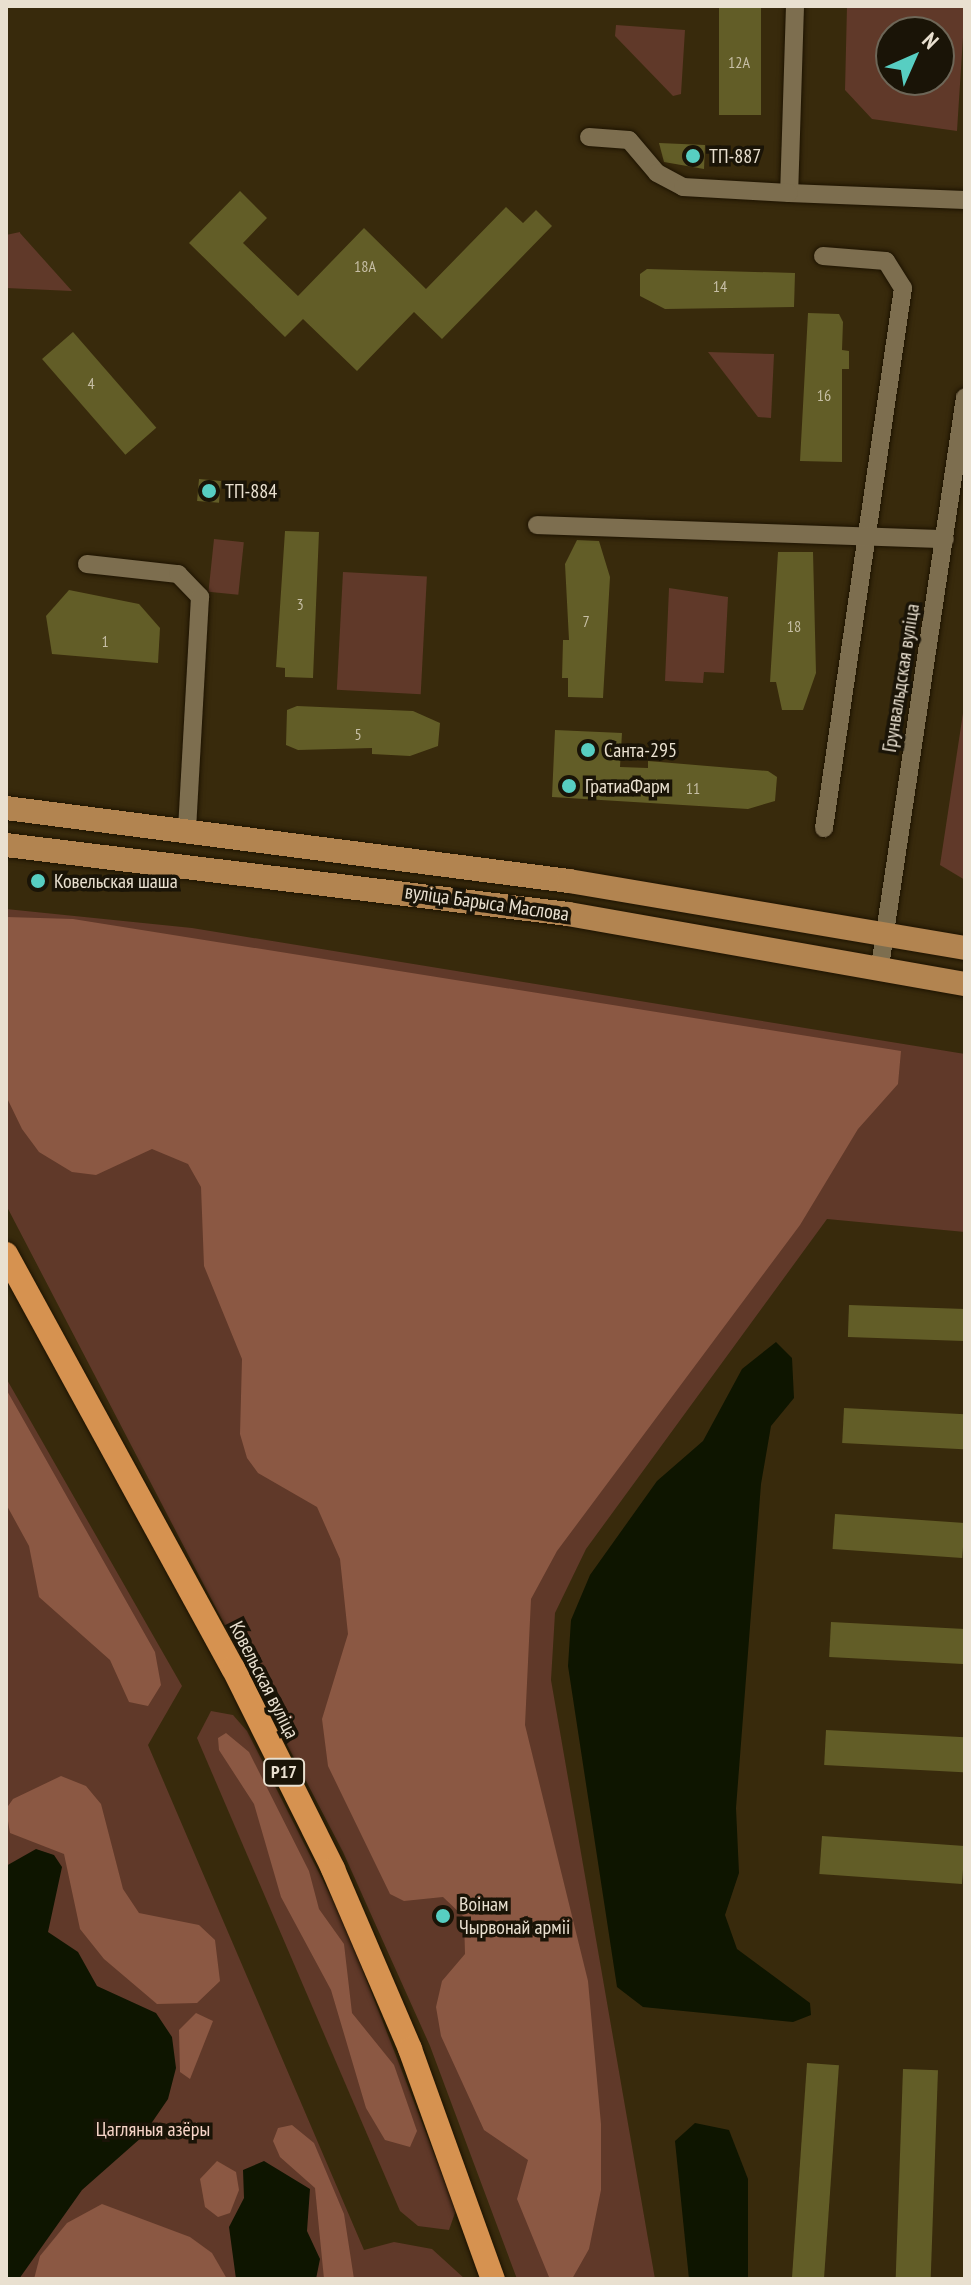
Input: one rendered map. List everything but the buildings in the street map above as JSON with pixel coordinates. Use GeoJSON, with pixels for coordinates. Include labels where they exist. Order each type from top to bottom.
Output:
{"type":"FeatureCollection","features":[{"type":"Feature","properties":{"kind":"highway","name":"Р17"},"geometry":{"type":"LineString","coordinates":[[6,1242],[26,1287]]}},
{"type":"Feature","properties":{"kind":"highway","name":"Ковельская вуліца"},"geometry":{"type":"LineString","coordinates":[[6,1254],[333,1869],[404,2034],[493,2279]]}},
{"type":"Feature","properties":{"kind":"main road","name":"вуліца Барыса Маслова"},"geometry":{"type":"LineString","coordinates":[[6,808],[187,827],[884,932],[965,948]]}},
{"type":"Feature","properties":{"kind":"main road","name":"вуліца Барыса Маслова"},"geometry":{"type":"LineString","coordinates":[[6,845],[568,914],[880,966],[965,984]]}},
{"type":"Feature","properties":{"kind":"street"},"geometry":{"type":"LineString","coordinates":[[789,193],[795,6]]}},
{"type":"Feature","properties":{"kind":"street"},"geometry":{"type":"LineString","coordinates":[[589,137],[629,140],[657,173],[683,187],[965,200]]}},
{"type":"Feature","properties":{"kind":"street"},"geometry":{"type":"LineString","coordinates":[[823,256],[886,261],[903,288],[824,828]]}},
{"type":"Feature","properties":{"kind":"street","name":"Грунвальдская вуліца"},"geometry":{"type":"LineString","coordinates":[[880,966],[965,397]]}},
{"type":"Feature","properties":{"kind":"street"},"geometry":{"type":"LineString","coordinates":[[537,525],[945,539]]}},
{"type":"Feature","properties":{"kind":"street"},"geometry":{"type":"LineString","coordinates":[[87,564],[178,574],[200,597],[187,827]]}},
{"type":"Feature","properties":{"kind":"green space"},"geometry":{"type":"Polygon","coordinates":[[[847,6],[965,6],[957,131],[872,119],[845,90],[847,6]]]}},
{"type":"Feature","properties":{"kind":"green space"},"geometry":{"type":"Polygon","coordinates":[[[616,25],[685,30],[681,94],[673,96],[615,36],[616,25]]]}},
{"type":"Feature","properties":{"kind":"green space"},"geometry":{"type":"Polygon","coordinates":[[[20,232],[72,291],[6,288],[6,235],[20,232]]]}},
{"type":"Feature","properties":{"kind":"green space"},"geometry":{"type":"Polygon","coordinates":[[[708,352],[774,354],[771,418],[758,417],[708,352]]]}},
{"type":"Feature","properties":{"kind":"green space"},"geometry":{"type":"Polygon","coordinates":[[[214,539],[244,542],[238,595],[208,592],[214,539]]]}},
{"type":"Feature","properties":{"kind":"green space"},"geometry":{"type":"Polygon","coordinates":[[[343,572],[427,576],[421,694],[337,690],[343,572]]]}},
{"type":"Feature","properties":{"kind":"green space"},"geometry":{"type":"Polygon","coordinates":[[[669,588],[728,597],[724,673],[704,672],[703,683],[665,681],[669,588]]]}},
{"type":"Feature","properties":{"kind":"green space"},"geometry":{"type":"Polygon","coordinates":[[[965,700],[965,880],[940,865],[965,700]]]}},
{"type":"Feature","properties":{"kind":"green space"},"geometry":{"type":"Polygon","coordinates":[[[6,909],[192,928],[965,1054],[965,1232],[827,1219],[586,1549],[555,1613],[551,1680],[655,2279],[517,2279],[430,2046],[343,1852],[6,1205],[6,909]]]}},
{"type":"Feature","properties":{"kind":"green space","name":"Цагляныя азёры"},"geometry":{"type":"Polygon","coordinates":[[[6,1378],[182,1686],[148,1745],[364,2250],[394,2242],[432,2249],[465,2279],[6,2279],[6,1378]]]}},
{"type":"Feature","properties":{"kind":"green space"},"geometry":{"type":"Polygon","coordinates":[[[211,1711],[233,1715],[247,1731],[344,1922],[456,2210],[449,2230],[418,2226],[400,2211],[197,1738],[211,1711]]]}},
{"type":"Feature","properties":{"kind":"shaded area"},"geometry":{"type":"Polygon","coordinates":[[[6,917],[73,919],[901,1051],[898,1084],[858,1129],[800,1225],[557,1551],[531,1599],[525,1725],[588,1981],[601,2124],[601,2190],[589,2249],[572,2279],[549,2277],[517,2199],[528,2160],[484,2130],[441,2036],[436,2007],[442,1981],[465,1954],[464,1917],[443,1897],[404,1901],[390,1894],[328,1766],[322,1719],[348,1634],[340,1559],[317,1507],[258,1473],[247,1458],[240,1434],[242,1359],[204,1266],[201,1187],[188,1164],[152,1149],[96,1175],[72,1172],[39,1152],[22,1129],[6,1096],[6,917]]]}},
{"type":"Feature","properties":{"kind":"shaded area"},"geometry":{"type":"Polygon","coordinates":[[[776,1342],[792,1358],[794,1398],[771,1426],[761,1484],[736,1808],[739,1873],[725,1915],[737,1949],[810,2003],[811,2015],[793,2022],[643,2007],[617,1987],[568,1666],[571,1620],[590,1575],[657,1481],[703,1441],[742,1369],[776,1342]]]}},
{"type":"Feature","properties":{"kind":"shaded area"},"geometry":{"type":"Polygon","coordinates":[[[6,1389],[155,1652],[161,1685],[148,1706],[129,1702],[110,1660],[39,1597],[29,1546],[6,1504],[6,1389]]]}},
{"type":"Feature","properties":{"kind":"shaded area"},"geometry":{"type":"Polygon","coordinates":[[[226,1733],[249,1752],[309,1871],[319,1909],[344,1944],[352,2013],[394,2065],[417,2131],[410,2147],[385,2140],[366,2108],[331,1990],[281,1897],[254,1804],[219,1750],[218,1738],[226,1733]]]}},
{"type":"Feature","properties":{"kind":"shaded area"},"geometry":{"type":"Polygon","coordinates":[[[61,1776],[86,1786],[101,1804],[123,1889],[139,1913],[199,1925],[215,1940],[220,1981],[197,2003],[157,2004],[104,1959],[80,1929],[64,1854],[10,1833],[6,1809],[13,1799],[61,1776]]]}},
{"type":"Feature","properties":{"kind":"shaded area"},"geometry":{"type":"Polygon","coordinates":[[[36,1849],[54,1855],[62,1867],[48,1932],[78,1952],[97,1986],[156,2013],[172,2037],[176,2068],[168,2099],[142,2137],[82,2190],[19,2279],[6,2279],[6,1866],[36,1849]]]}},
{"type":"Feature","properties":{"kind":"shaded area"},"geometry":{"type":"Polygon","coordinates":[[[196,2013],[213,2021],[190,2079],[180,2072],[179,2030],[196,2013]]]}},
{"type":"Feature","properties":{"kind":"shaded area"},"geometry":{"type":"Polygon","coordinates":[[[695,2123],[729,2130],[748,2179],[748,2279],[689,2279],[675,2141],[695,2123]]]}},
{"type":"Feature","properties":{"kind":"shaded area"},"geometry":{"type":"Polygon","coordinates":[[[292,2125],[314,2143],[344,2214],[354,2279],[324,2279],[315,2188],[280,2157],[273,2141],[278,2128],[292,2125]]]}},
{"type":"Feature","properties":{"kind":"shaded area"},"geometry":{"type":"Polygon","coordinates":[[[217,2161],[236,2172],[239,2190],[230,2213],[218,2217],[205,2207],[200,2179],[217,2161]]]}},
{"type":"Feature","properties":{"kind":"shaded area"},"geometry":{"type":"Polygon","coordinates":[[[264,2161],[310,2189],[307,2231],[320,2259],[316,2279],[236,2279],[229,2227],[244,2198],[243,2170],[264,2161]]]}},
{"type":"Feature","properties":{"kind":"shaded area"},"geometry":{"type":"Polygon","coordinates":[[[102,2204],[190,2237],[212,2253],[227,2279],[34,2279],[40,2256],[67,2223],[102,2204]]]}},
{"type":"Feature","properties":{"kind":"place","name":"ТП-887"},"geometry":{"type":"Point","coordinates":[693,156]}},
{"type":"Feature","properties":{"kind":"place","name":"ТП-884"},"geometry":{"type":"Point","coordinates":[209,491]}},
{"type":"Feature","properties":{"kind":"place","name":"Санта-295"},"geometry":{"type":"Point","coordinates":[588,750]}},
{"type":"Feature","properties":{"kind":"place","name":"ГратиаФарм"},"geometry":{"type":"Point","coordinates":[569,786]}},
{"type":"Feature","properties":{"kind":"place","name":"Ковельская шаша"},"geometry":{"type":"Point","coordinates":[38,881]}},
{"type":"Feature","properties":{"kind":"place","name":"Воінам Чырвонай арміі"},"geometry":{"type":"Point","coordinates":[443,1916]}}]}
